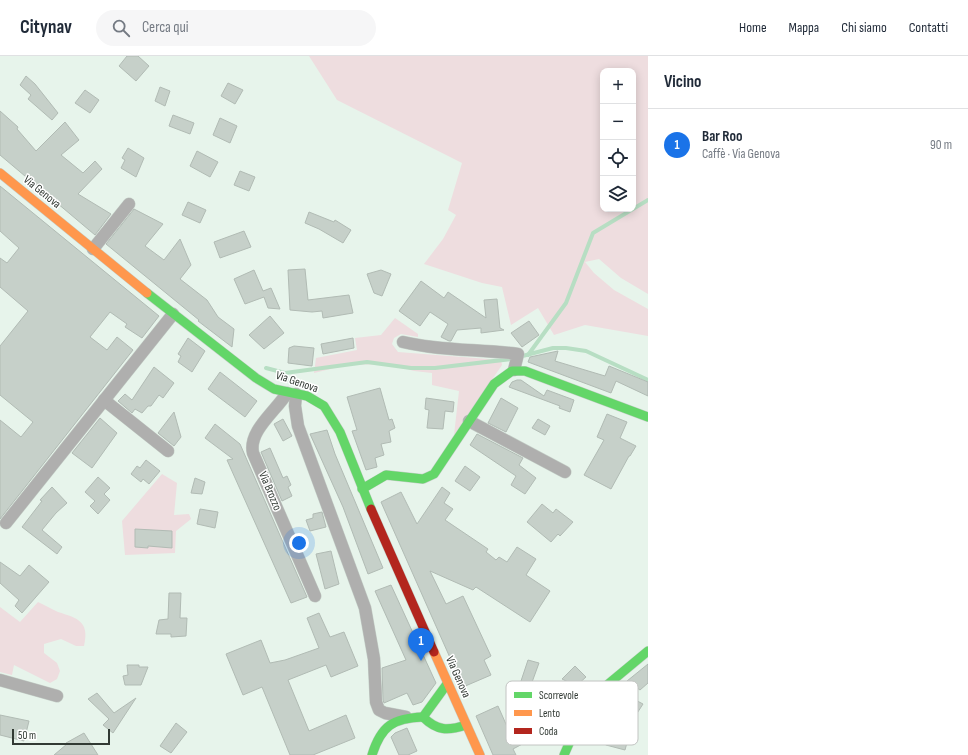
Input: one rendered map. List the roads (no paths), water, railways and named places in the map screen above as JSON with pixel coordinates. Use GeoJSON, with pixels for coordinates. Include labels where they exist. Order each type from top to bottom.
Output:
{"type":"FeatureCollection","features":[{"type":"Feature","properties":{"kind":"main road","name":"Via Genova"},"geometry":{"type":"LineString","coordinates":[[0,173],[173,314],[256,378],[274,389],[315,400],[324,406],[330,413],[340,432],[362,489],[447,684],[480,755]]}},
{"type":"Feature","properties":{"kind":"main road"},"geometry":{"type":"LineString","coordinates":[[362,489],[375,480],[387,475],[422,480],[430,478],[494,384],[516,362],[525,371],[648,417]]}},
{"type":"Feature","properties":{"kind":"main road"},"geometry":{"type":"LineString","coordinates":[[611,681],[648,651]]}},
{"type":"Feature","properties":{"kind":"main road"},"geometry":{"type":"LineString","coordinates":[[423,717],[447,684]]}},
{"type":"Feature","properties":{"kind":"main road"},"geometry":{"type":"LineString","coordinates":[[372,755],[376,742],[385,728],[392,722],[406,717],[423,717],[434,728],[441,731],[466,725]]}},
{"type":"Feature","properties":{"kind":"main road"},"geometry":{"type":"LineString","coordinates":[[564,755],[568,745]]}},
{"type":"Feature","properties":{"kind":"street"},"geometry":{"type":"LineString","coordinates":[[93,249],[129,204]]}},
{"type":"Feature","properties":{"kind":"street"},"geometry":{"type":"LineString","coordinates":[[6,523],[173,314]]}},
{"type":"Feature","properties":{"kind":"street"},"geometry":{"type":"LineString","coordinates":[[403,342],[450,350],[486,350],[516,362]]}},
{"type":"Feature","properties":{"kind":"street"},"geometry":{"type":"LineString","coordinates":[[292,393],[298,426],[365,608],[374,659],[376,702],[379,710],[385,714],[406,717]]}},
{"type":"Feature","properties":{"kind":"street","name":"Via Brozzo"},"geometry":{"type":"LineString","coordinates":[[292,393],[257,431],[251,445],[253,453],[315,596]]}},
{"type":"Feature","properties":{"kind":"street"},"geometry":{"type":"LineString","coordinates":[[104,400],[168,451]]}},
{"type":"Feature","properties":{"kind":"street"},"geometry":{"type":"LineString","coordinates":[[469,421],[565,472]]}},
{"type":"Feature","properties":{"kind":"street"},"geometry":{"type":"LineString","coordinates":[[0,680],[57,696]]}},
{"type":"Feature","properties":{"kind":"waterway"},"geometry":{"type":"LineString","coordinates":[[528,355],[566,303],[593,233],[648,200]]}},
{"type":"Feature","properties":{"kind":"waterway"},"geometry":{"type":"LineString","coordinates":[[266,368],[285,373],[367,362],[411,368],[435,368],[511,359],[553,348],[566,348],[586,351],[648,380]]}},
{"type":"Feature","properties":{"kind":"waterway"},"geometry":{"type":"LineString","coordinates":[[285,373],[287,380]]}},
{"type":"Feature","properties":{"kind":"place","name":"Bar Roo"},"geometry":{"type":"Point","coordinates":[421,661]}}]}
